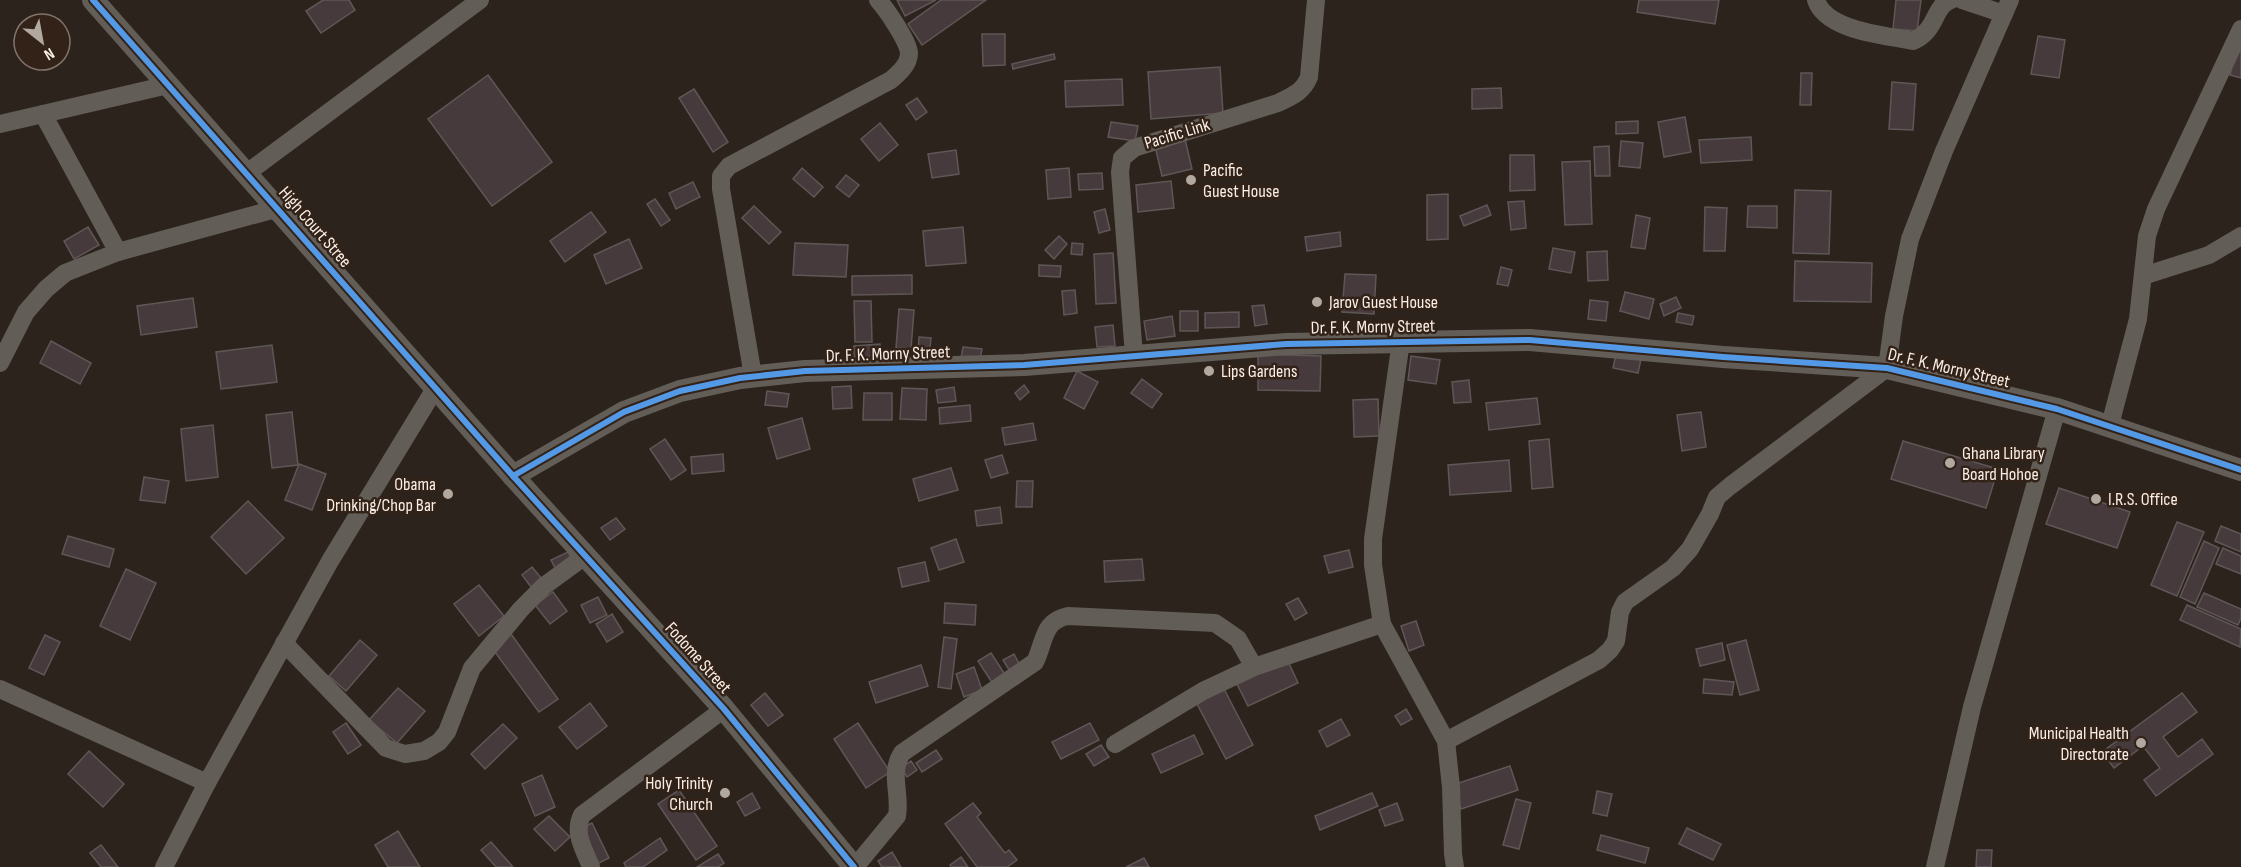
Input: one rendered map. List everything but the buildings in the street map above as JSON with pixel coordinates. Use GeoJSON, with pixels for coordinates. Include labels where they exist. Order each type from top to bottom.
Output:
{"type":"FeatureCollection","features":[{"type":"Feature","properties":{"kind":"street","name":"High Court Stree"},"geometry":{"type":"LineString","coordinates":[[93,0],[279,208],[513,476]]}},
{"type":"Feature","properties":{"kind":"street"},"geometry":{"type":"LineString","coordinates":[[247,173],[462,6],[480,0]]}},
{"type":"Feature","properties":{"kind":"street"},"geometry":{"type":"LineString","coordinates":[[753,376],[721,189],[721,176],[729,166],[891,80],[902,70],[908,59],[907,45],[878,0]]}},
{"type":"Feature","properties":{"kind":"street","name":"Pacific Link"},"geometry":{"type":"LineString","coordinates":[[1134,356],[1119,172],[1122,158],[1134,148],[1278,103],[1293,96],[1304,87],[1309,76],[1316,0]]}},
{"type":"Feature","properties":{"kind":"street"},"geometry":{"type":"LineString","coordinates":[[1816,0],[1823,12],[1843,26],[1913,41],[1923,36],[1930,28],[1939,9],[1951,0]]}},
{"type":"Feature","properties":{"kind":"street"},"geometry":{"type":"LineString","coordinates":[[1446,741],[1599,660],[1616,641],[1620,612],[1625,602],[1673,568],[1690,549],[1717,497],[1887,368],[1894,316],[1910,239],[1944,151],[2007,7],[1962,0]]}},
{"type":"Feature","properties":{"kind":"street"},"geometry":{"type":"LineString","coordinates":[[2110,425],[2138,319],[2147,236],[2156,209],[2241,29]]}},
{"type":"Feature","properties":{"kind":"street"},"geometry":{"type":"LineString","coordinates":[[0,124],[168,85]]}},
{"type":"Feature","properties":{"kind":"street"},"geometry":{"type":"LineString","coordinates":[[43,114],[118,252]]}},
{"type":"Feature","properties":{"kind":"street"},"geometry":{"type":"LineString","coordinates":[[0,363],[26,312],[46,289],[65,273],[118,252],[279,208]]}},
{"type":"Feature","properties":{"kind":"street"},"geometry":{"type":"LineString","coordinates":[[2143,276],[2209,255],[2241,236]]}},
{"type":"Feature","properties":{"kind":"street","name":"Dr. F. K. Morny Street"},"geometry":{"type":"LineString","coordinates":[[513,476],[624,412],[680,391],[753,376],[805,371],[1024,365],[1286,344],[1530,340],[1723,357],[1887,368],[2057,409],[2241,470]]}},
{"type":"Feature","properties":{"kind":"street"},"geometry":{"type":"LineString","coordinates":[[1401,341],[1373,539],[1373,566],[1382,624],[1446,741],[1455,867]]}},
{"type":"Feature","properties":{"kind":"street"},"geometry":{"type":"LineString","coordinates":[[164,867],[207,783],[330,561],[436,387]]}},
{"type":"Feature","properties":{"kind":"street"},"geometry":{"type":"LineString","coordinates":[[1935,867],[1972,707],[2057,409]]}},
{"type":"Feature","properties":{"kind":"street","name":"Fodome Street"},"geometry":{"type":"LineString","coordinates":[[513,476],[724,710],[854,867]]}},
{"type":"Feature","properties":{"kind":"street"},"geometry":{"type":"LineString","coordinates":[[284,643],[386,748],[405,754],[424,751],[439,742],[447,732],[472,668],[544,586],[585,556]]}},
{"type":"Feature","properties":{"kind":"street"},"geometry":{"type":"LineString","coordinates":[[854,867],[897,816],[899,808],[895,769],[902,753],[1035,662],[1041,651],[1045,632],[1051,623],[1059,618],[1068,616],[1215,623],[1238,639],[1254,667]]}},
{"type":"Feature","properties":{"kind":"street"},"geometry":{"type":"LineString","coordinates":[[1115,744],[1203,690],[1254,667],[1382,624]]}},
{"type":"Feature","properties":{"kind":"street"},"geometry":{"type":"LineString","coordinates":[[0,689],[207,783]]}},
{"type":"Feature","properties":{"kind":"street"},"geometry":{"type":"LineString","coordinates":[[591,867],[578,833],[578,824],[582,815],[724,710]]}},
{"type":"Feature","properties":{"kind":"cycle path"},"geometry":{"type":"LineString","coordinates":[[93,0],[513,476],[724,709],[854,867]]}},
{"type":"Feature","properties":{"kind":"cycle path"},"geometry":{"type":"LineString","coordinates":[[513,476],[624,412],[680,391],[740,378],[805,371],[1024,365],[1286,344],[1530,340],[1723,357],[1887,368],[2057,409],[2241,470]]}},
{"type":"Feature","properties":{"kind":"place","name":"Pacific Guest House"},"geometry":{"type":"Point","coordinates":[1191,180]}},
{"type":"Feature","properties":{"kind":"place","name":"Jarov Guest House"},"geometry":{"type":"Point","coordinates":[1317,302]}},
{"type":"Feature","properties":{"kind":"place","name":"Lips Gardens"},"geometry":{"type":"Point","coordinates":[1209,371]}},
{"type":"Feature","properties":{"kind":"place","name":"Ghana Library Board Hohoe"},"geometry":{"type":"Point","coordinates":[1950,463]}},
{"type":"Feature","properties":{"kind":"place","name":"Obama Drinking/Chop Bar"},"geometry":{"type":"Point","coordinates":[448,494]}},
{"type":"Feature","properties":{"kind":"place","name":"I.R.S. Office"},"geometry":{"type":"Point","coordinates":[2096,499]}},
{"type":"Feature","properties":{"kind":"place","name":"Municipal Health Directorate"},"geometry":{"type":"Point","coordinates":[2141,743]}},
{"type":"Feature","properties":{"kind":"place","name":"Holy Trinity Church"},"geometry":{"type":"Point","coordinates":[725,793]}}]}
